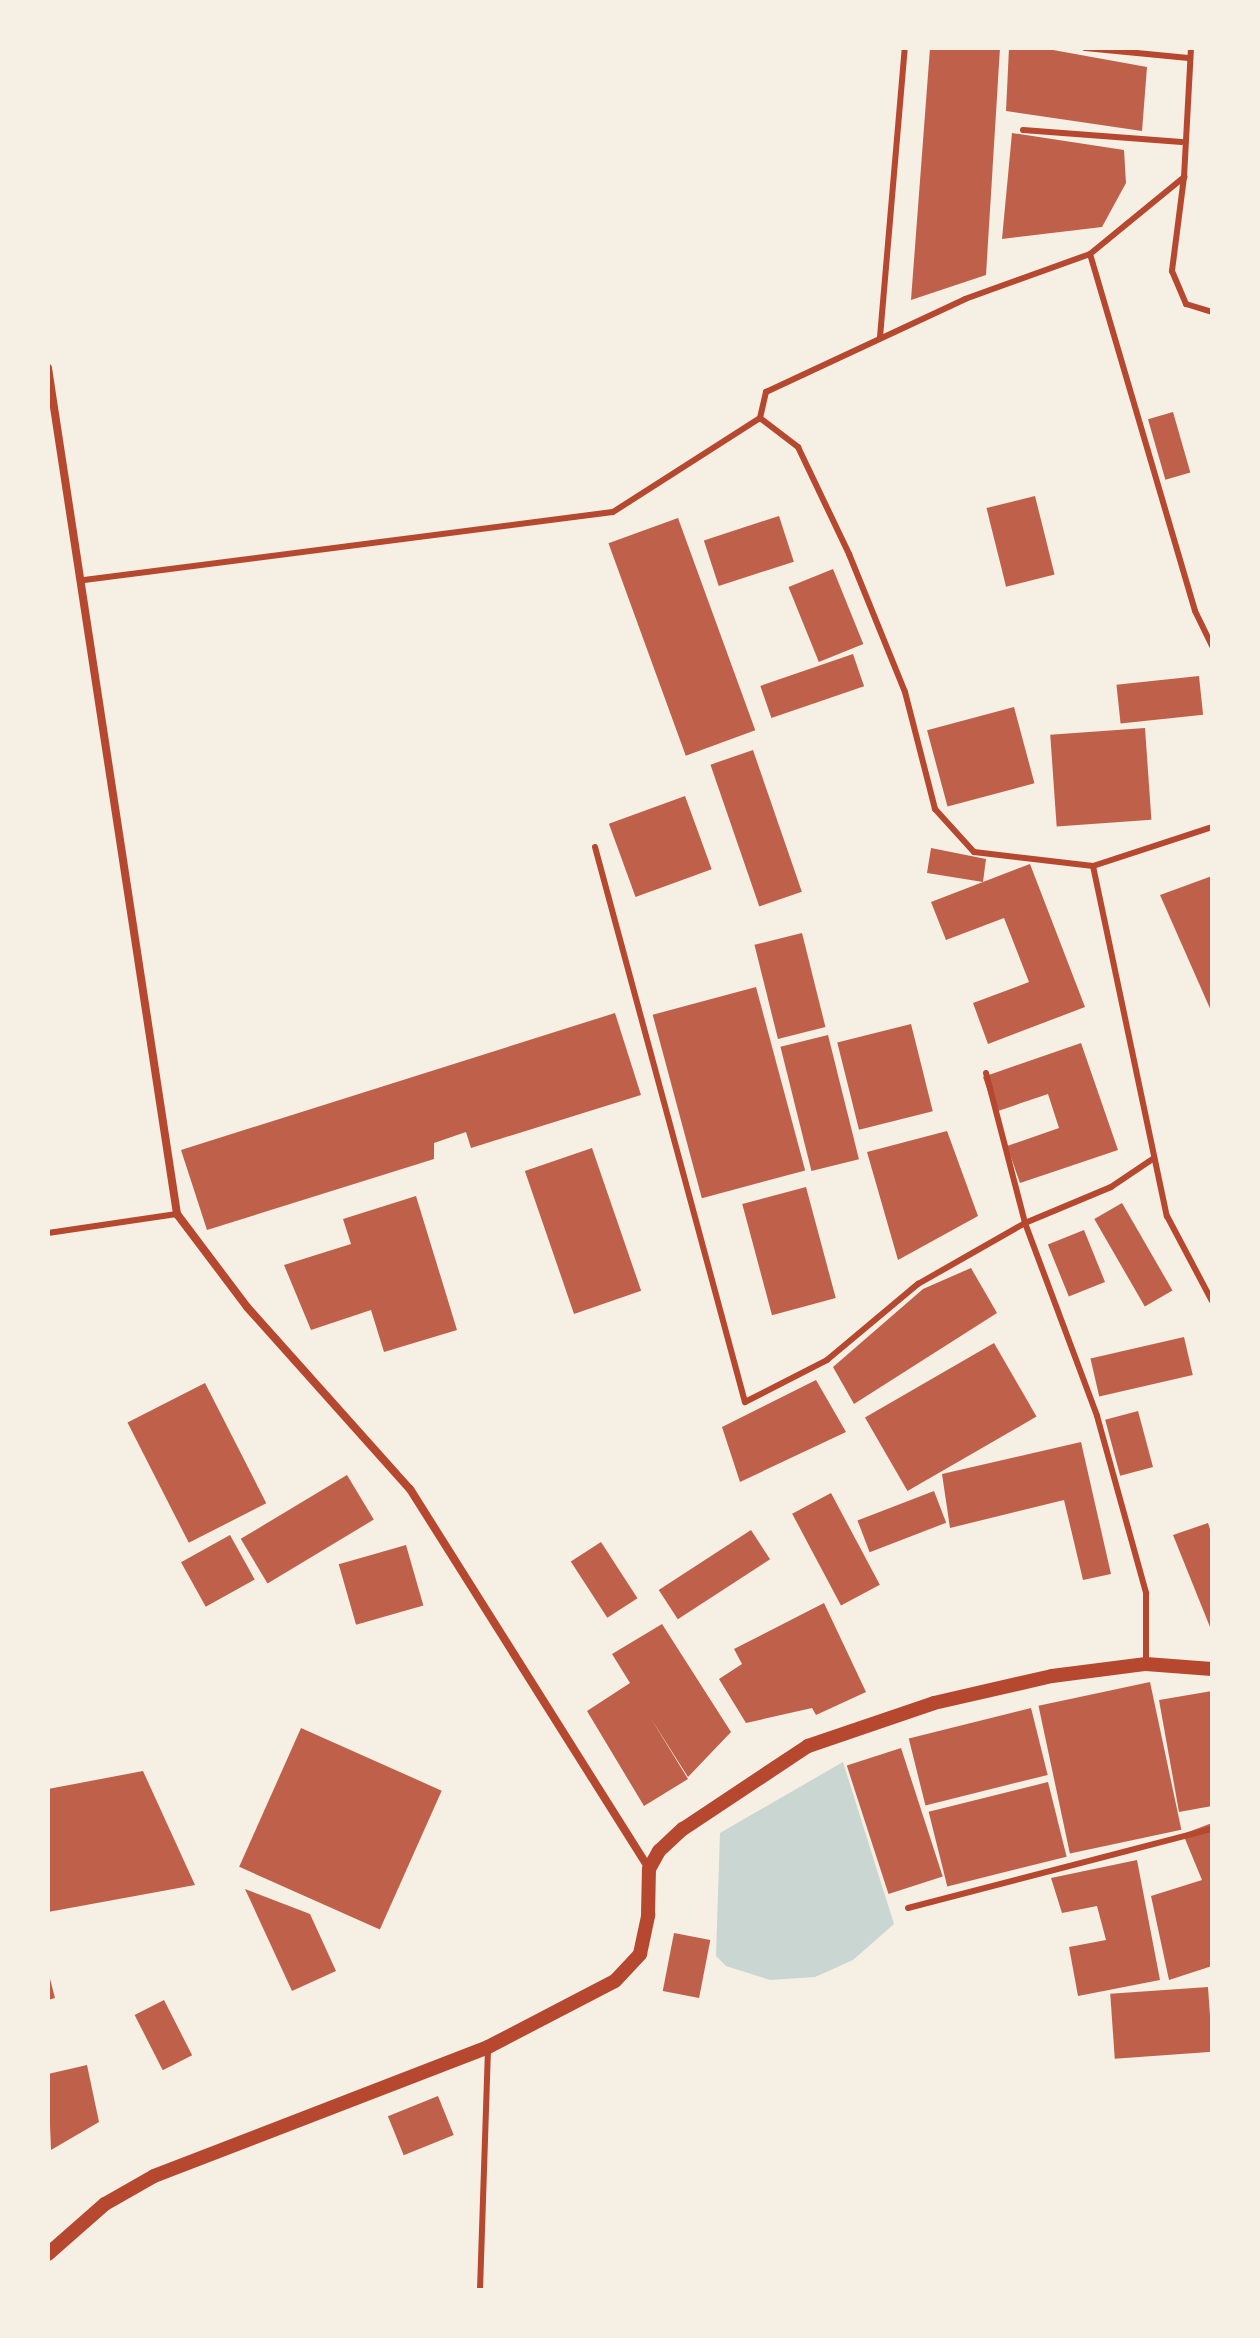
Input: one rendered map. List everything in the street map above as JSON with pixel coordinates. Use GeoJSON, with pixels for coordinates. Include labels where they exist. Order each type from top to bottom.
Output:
{"type":"FeatureCollection","features":[{"type":"Feature","properties":{"kind":"street"},"geometry":{"type":"LineString","coordinates":[[48,368],[84,580],[177,1214],[247,1307],[410,1489],[649,1869],[648,1915],[634,1965],[601,1990],[488,2047],[154,2176],[105,2204],[48,2254]]}},
{"type":"Feature","properties":{"kind":"street"},"geometry":{"type":"LineString","coordinates":[[649,1869],[683,1829],[808,1746],[988,1689],[1146,1664],[1212,1669]]}},
{"type":"Feature","properties":{"kind":"lane"},"geometry":{"type":"LineString","coordinates":[[880,337],[905,48]]}},
{"type":"Feature","properties":{"kind":"lane"},"geometry":{"type":"LineString","coordinates":[[1085,48],[1189,58]]}},
{"type":"Feature","properties":{"kind":"lane"},"geometry":{"type":"LineString","coordinates":[[1191,48],[1182,142],[1184,177],[1172,271],[1186,304],[1212,312]]}},
{"type":"Feature","properties":{"kind":"lane"},"geometry":{"type":"LineString","coordinates":[[1023,130],[1182,142]]}},
{"type":"Feature","properties":{"kind":"lane"},"geometry":{"type":"LineString","coordinates":[[84,580],[613,512],[760,418],[766,392],[965,299],[1090,254],[1184,177]]}},
{"type":"Feature","properties":{"kind":"lane"},"geometry":{"type":"LineString","coordinates":[[1090,254],[1195,611],[1212,646]]}},
{"type":"Feature","properties":{"kind":"lane"},"geometry":{"type":"LineString","coordinates":[[760,418],[798,447],[849,554],[905,692],[935,809],[974,852],[1093,866],[1212,827]]}},
{"type":"Feature","properties":{"kind":"lane"},"geometry":{"type":"LineString","coordinates":[[595,847],[745,1402],[827,1360],[918,1284],[1025,1223],[1111,1187],[1154,1158]]}},
{"type":"Feature","properties":{"kind":"lane"},"geometry":{"type":"LineString","coordinates":[[1093,866],[1167,1216],[1212,1301]]}},
{"type":"Feature","properties":{"kind":"lane"},"geometry":{"type":"LineString","coordinates":[[986,1073],[1025,1223],[1097,1416],[1146,1593],[1146,1664]]}},
{"type":"Feature","properties":{"kind":"lane"},"geometry":{"type":"LineString","coordinates":[[48,1233],[177,1214]]}},
{"type":"Feature","properties":{"kind":"lane"},"geometry":{"type":"LineString","coordinates":[[908,1908],[1212,1829]]}},
{"type":"Feature","properties":{"kind":"lane"},"geometry":{"type":"LineString","coordinates":[[480,2290],[488,2047]]}},
{"type":"Feature","properties":{"kind":"shaded area"},"geometry":{"type":"Polygon","coordinates":[[[843,1762],[894,1924],[853,1960],[815,1977],[770,1980],[726,1966],[716,1956],[720,1833],[843,1762]]]}},
{"type":"Feature","properties":{"kind":"building"},"geometry":{"type":"Polygon","coordinates":[[[930,48],[1000,48],[986,275],[911,300],[930,48]]]}},
{"type":"Feature","properties":{"kind":"building"},"geometry":{"type":"Polygon","coordinates":[[[1009,48],[1042,48],[1147,67],[1142,131],[1006,111],[1009,48]]]}},
{"type":"Feature","properties":{"kind":"building"},"geometry":{"type":"Polygon","coordinates":[[[1012,133],[1124,150],[1126,183],[1102,227],[1002,239],[1012,133]]]}},
{"type":"Feature","properties":{"kind":"building"},"geometry":{"type":"Polygon","coordinates":[[[1173,412],[1190,473],[1165,480],[1148,419],[1173,412]]]}},
{"type":"Feature","properties":{"kind":"building"},"geometry":{"type":"Polygon","coordinates":[[[1035,496],[1055,575],[1006,587],[986,508],[1035,496]]]}},
{"type":"Feature","properties":{"kind":"building"},"geometry":{"type":"Polygon","coordinates":[[[779,516],[794,562],[719,586],[704,540],[779,516]]]}},
{"type":"Feature","properties":{"kind":"building"},"geometry":{"type":"Polygon","coordinates":[[[678,518],[755,730],[686,756],[608,543],[678,518]]]}},
{"type":"Feature","properties":{"kind":"building"},"geometry":{"type":"Polygon","coordinates":[[[833,569],[863,644],[819,662],[788,587],[833,569]]]}},
{"type":"Feature","properties":{"kind":"building"},"geometry":{"type":"Polygon","coordinates":[[[853,654],[864,686],[771,718],[760,686],[853,654]]]}},
{"type":"Feature","properties":{"kind":"building"},"geometry":{"type":"Polygon","coordinates":[[[1199,676],[1203,715],[1121,723],[1116,685],[1199,676]]]}},
{"type":"Feature","properties":{"kind":"building"},"geometry":{"type":"Polygon","coordinates":[[[1014,707],[1034,783],[948,807],[927,730],[1014,707]]]}},
{"type":"Feature","properties":{"kind":"building"},"geometry":{"type":"Polygon","coordinates":[[[1145,728],[1151,820],[1057,826],[1050,735],[1145,728]]]}},
{"type":"Feature","properties":{"kind":"building"},"geometry":{"type":"Polygon","coordinates":[[[753,750],[802,892],[759,906],[710,765],[753,750]]]}},
{"type":"Feature","properties":{"kind":"building"},"geometry":{"type":"Polygon","coordinates":[[[685,796],[712,869],[636,897],[609,824],[685,796]]]}},
{"type":"Feature","properties":{"kind":"building"},"geometry":{"type":"Polygon","coordinates":[[[931,848],[986,859],[983,882],[927,873],[931,848]]]}},
{"type":"Feature","properties":{"kind":"building"},"geometry":{"type":"Polygon","coordinates":[[[1030,864],[1085,1007],[988,1044],[973,1003],[1029,982],[1004,918],[946,940],[931,902],[1030,864]]]}},
{"type":"Feature","properties":{"kind":"building"},"geometry":{"type":"Polygon","coordinates":[[[1212,876],[1212,1013],[1160,895],[1212,876]]]}},
{"type":"Feature","properties":{"kind":"building"},"geometry":{"type":"Polygon","coordinates":[[[802,933],[825,1027],[778,1039],[754,945],[802,933]]]}},
{"type":"Feature","properties":{"kind":"building"},"geometry":{"type":"Polygon","coordinates":[[[756,987],[805,1171],[702,1198],[653,1015],[756,987]]]}},
{"type":"Feature","properties":{"kind":"building"},"geometry":{"type":"Polygon","coordinates":[[[615,1013],[641,1095],[471,1148],[466,1132],[434,1143],[434,1159],[207,1230],[181,1150],[615,1013]]]}},
{"type":"Feature","properties":{"kind":"building"},"geometry":{"type":"Polygon","coordinates":[[[911,1024],[933,1111],[859,1130],[837,1042],[911,1024]]]}},
{"type":"Feature","properties":{"kind":"building"},"geometry":{"type":"Polygon","coordinates":[[[828,1035],[859,1159],[811,1171],[780,1047],[828,1035]]]}},
{"type":"Feature","properties":{"kind":"building"},"geometry":{"type":"Polygon","coordinates":[[[1081,1043],[1118,1150],[1020,1183],[1007,1146],[1059,1128],[1048,1094],[995,1112],[983,1077],[1081,1043]]]}},
{"type":"Feature","properties":{"kind":"building"},"geometry":{"type":"Polygon","coordinates":[[[947,1131],[978,1216],[898,1260],[867,1152],[947,1131]]]}},
{"type":"Feature","properties":{"kind":"building"},"geometry":{"type":"Polygon","coordinates":[[[592,1148],[641,1291],[574,1314],[525,1171],[592,1148]]]}},
{"type":"Feature","properties":{"kind":"building"},"geometry":{"type":"Polygon","coordinates":[[[806,1187],[836,1298],[772,1315],[742,1204],[806,1187]]]}},
{"type":"Feature","properties":{"kind":"building"},"geometry":{"type":"Polygon","coordinates":[[[416,1196],[457,1330],[384,1352],[371,1310],[311,1330],[284,1265],[351,1244],[343,1219],[416,1196]]]}},
{"type":"Feature","properties":{"kind":"building"},"geometry":{"type":"Polygon","coordinates":[[[1122,1203],[1172,1290],[1145,1306],[1094,1219],[1122,1203]]]}},
{"type":"Feature","properties":{"kind":"building"},"geometry":{"type":"Polygon","coordinates":[[[1084,1230],[1105,1282],[1069,1297],[1048,1245],[1084,1230]]]}},
{"type":"Feature","properties":{"kind":"building"},"geometry":{"type":"Polygon","coordinates":[[[971,1268],[997,1313],[854,1404],[833,1367],[923,1289],[971,1268]]]}},
{"type":"Feature","properties":{"kind":"building"},"geometry":{"type":"Polygon","coordinates":[[[1184,1337],[1193,1375],[1099,1397],[1090,1359],[1184,1337]]]}},
{"type":"Feature","properties":{"kind":"building"},"geometry":{"type":"Polygon","coordinates":[[[994,1343],[1036,1417],[907,1491],[865,1418],[994,1343]]]}},
{"type":"Feature","properties":{"kind":"building"},"geometry":{"type":"Polygon","coordinates":[[[816,1380],[846,1432],[740,1482],[722,1427],[816,1380]]]}},
{"type":"Feature","properties":{"kind":"building"},"geometry":{"type":"Polygon","coordinates":[[[205,1383],[266,1503],[189,1543],[127,1422],[205,1383]]]}},
{"type":"Feature","properties":{"kind":"building"},"geometry":{"type":"Polygon","coordinates":[[[1138,1411],[1153,1467],[1120,1476],[1105,1420],[1138,1411]]]}},
{"type":"Feature","properties":{"kind":"building"},"geometry":{"type":"Polygon","coordinates":[[[1081,1442],[1111,1574],[1083,1580],[1064,1500],[950,1528],[942,1474],[1081,1442]]]}},
{"type":"Feature","properties":{"kind":"building"},"geometry":{"type":"Polygon","coordinates":[[[347,1475],[374,1520],[267,1583],[241,1539],[347,1475]]]}},
{"type":"Feature","properties":{"kind":"building"},"geometry":{"type":"Polygon","coordinates":[[[934,1491],[946,1523],[870,1552],[857,1520],[934,1491]]]}},
{"type":"Feature","properties":{"kind":"building"},"geometry":{"type":"Polygon","coordinates":[[[831,1493],[880,1585],[841,1605],[792,1514],[831,1493]]]}},
{"type":"Feature","properties":{"kind":"building"},"geometry":{"type":"Polygon","coordinates":[[[1208,1523],[1212,1535],[1212,1632],[1173,1535],[1208,1523]]]}},
{"type":"Feature","properties":{"kind":"building"},"geometry":{"type":"Polygon","coordinates":[[[751,1530],[770,1559],[678,1619],[659,1590],[751,1530]]]}},
{"type":"Feature","properties":{"kind":"building"},"geometry":{"type":"Polygon","coordinates":[[[230,1535],[255,1580],[206,1607],[181,1562],[230,1535]]]}},
{"type":"Feature","properties":{"kind":"building"},"geometry":{"type":"Polygon","coordinates":[[[601,1542],[637,1598],[607,1618],[571,1562],[601,1542]]]}},
{"type":"Feature","properties":{"kind":"building"},"geometry":{"type":"Polygon","coordinates":[[[406,1545],[423,1606],[356,1625],[339,1564],[406,1545]]]}},
{"type":"Feature","properties":{"kind":"building"},"geometry":{"type":"Polygon","coordinates":[[[824,1603],[866,1692],[816,1715],[812,1708],[746,1723],[719,1679],[742,1664],[734,1649],[824,1603]]]}},
{"type":"Feature","properties":{"kind":"building"},"geometry":{"type":"Polygon","coordinates":[[[662,1624],[731,1732],[688,1777],[650,1717],[688,1779],[644,1806],[587,1711],[630,1683],[612,1654],[662,1624]]]}},
{"type":"Feature","properties":{"kind":"building"},"geometry":{"type":"Polygon","coordinates":[[[1150,1682],[1181,1830],[1070,1853],[1038,1706],[1150,1682]]]}},
{"type":"Feature","properties":{"kind":"building"},"geometry":{"type":"Polygon","coordinates":[[[1212,1691],[1212,1806],[1179,1812],[1159,1700],[1212,1691]]]}},
{"type":"Feature","properties":{"kind":"building"},"geometry":{"type":"Polygon","coordinates":[[[1031,1708],[1048,1775],[925,1805],[909,1738],[1031,1708]]]}},
{"type":"Feature","properties":{"kind":"building"},"geometry":{"type":"Polygon","coordinates":[[[301,1728],[442,1791],[380,1929],[239,1867],[301,1728]]]}},
{"type":"Feature","properties":{"kind":"building"},"geometry":{"type":"Polygon","coordinates":[[[901,1748],[943,1876],[889,1894],[847,1766],[901,1748]]]}},
{"type":"Feature","properties":{"kind":"building"},"geometry":{"type":"Polygon","coordinates":[[[143,1771],[195,1885],[48,1912],[48,1789],[143,1771]]]}},
{"type":"Feature","properties":{"kind":"building"},"geometry":{"type":"Polygon","coordinates":[[[1048,1782],[1067,1857],[947,1886],[929,1812],[1048,1782]]]}},
{"type":"Feature","properties":{"kind":"building"},"geometry":{"type":"Polygon","coordinates":[[[1212,1823],[1212,1966],[1169,1980],[1151,1896],[1202,1880],[1183,1834],[1212,1823]]]}},
{"type":"Feature","properties":{"kind":"building"},"geometry":{"type":"Polygon","coordinates":[[[1137,1860],[1160,1980],[1078,1996],[1069,1947],[1106,1940],[1097,1906],[1062,1913],[1051,1878],[1137,1860]]]}},
{"type":"Feature","properties":{"kind":"building"},"geometry":{"type":"Polygon","coordinates":[[[245,1889],[310,1914],[336,1971],[292,1991],[245,1889]]]}},
{"type":"Feature","properties":{"kind":"building"},"geometry":{"type":"Polygon","coordinates":[[[674,1933],[710,1940],[699,1998],[663,1991],[674,1933]]]}},
{"type":"Feature","properties":{"kind":"building"},"geometry":{"type":"Polygon","coordinates":[[[48,1971],[55,1998],[48,2000],[48,1971]]]}},
{"type":"Feature","properties":{"kind":"building"},"geometry":{"type":"Polygon","coordinates":[[[1208,1987],[1212,2052],[1115,2059],[1110,1994],[1208,1987]]]}},
{"type":"Feature","properties":{"kind":"building"},"geometry":{"type":"Polygon","coordinates":[[[164,2000],[192,2055],[163,2070],[135,2015],[164,2000]]]}},
{"type":"Feature","properties":{"kind":"building"},"geometry":{"type":"Polygon","coordinates":[[[87,2065],[99,2122],[51,2150],[48,2074],[87,2065]]]}},
{"type":"Feature","properties":{"kind":"building"},"geometry":{"type":"Polygon","coordinates":[[[438,2096],[454,2135],[404,2155],[388,2116],[438,2096]]]}}]}
